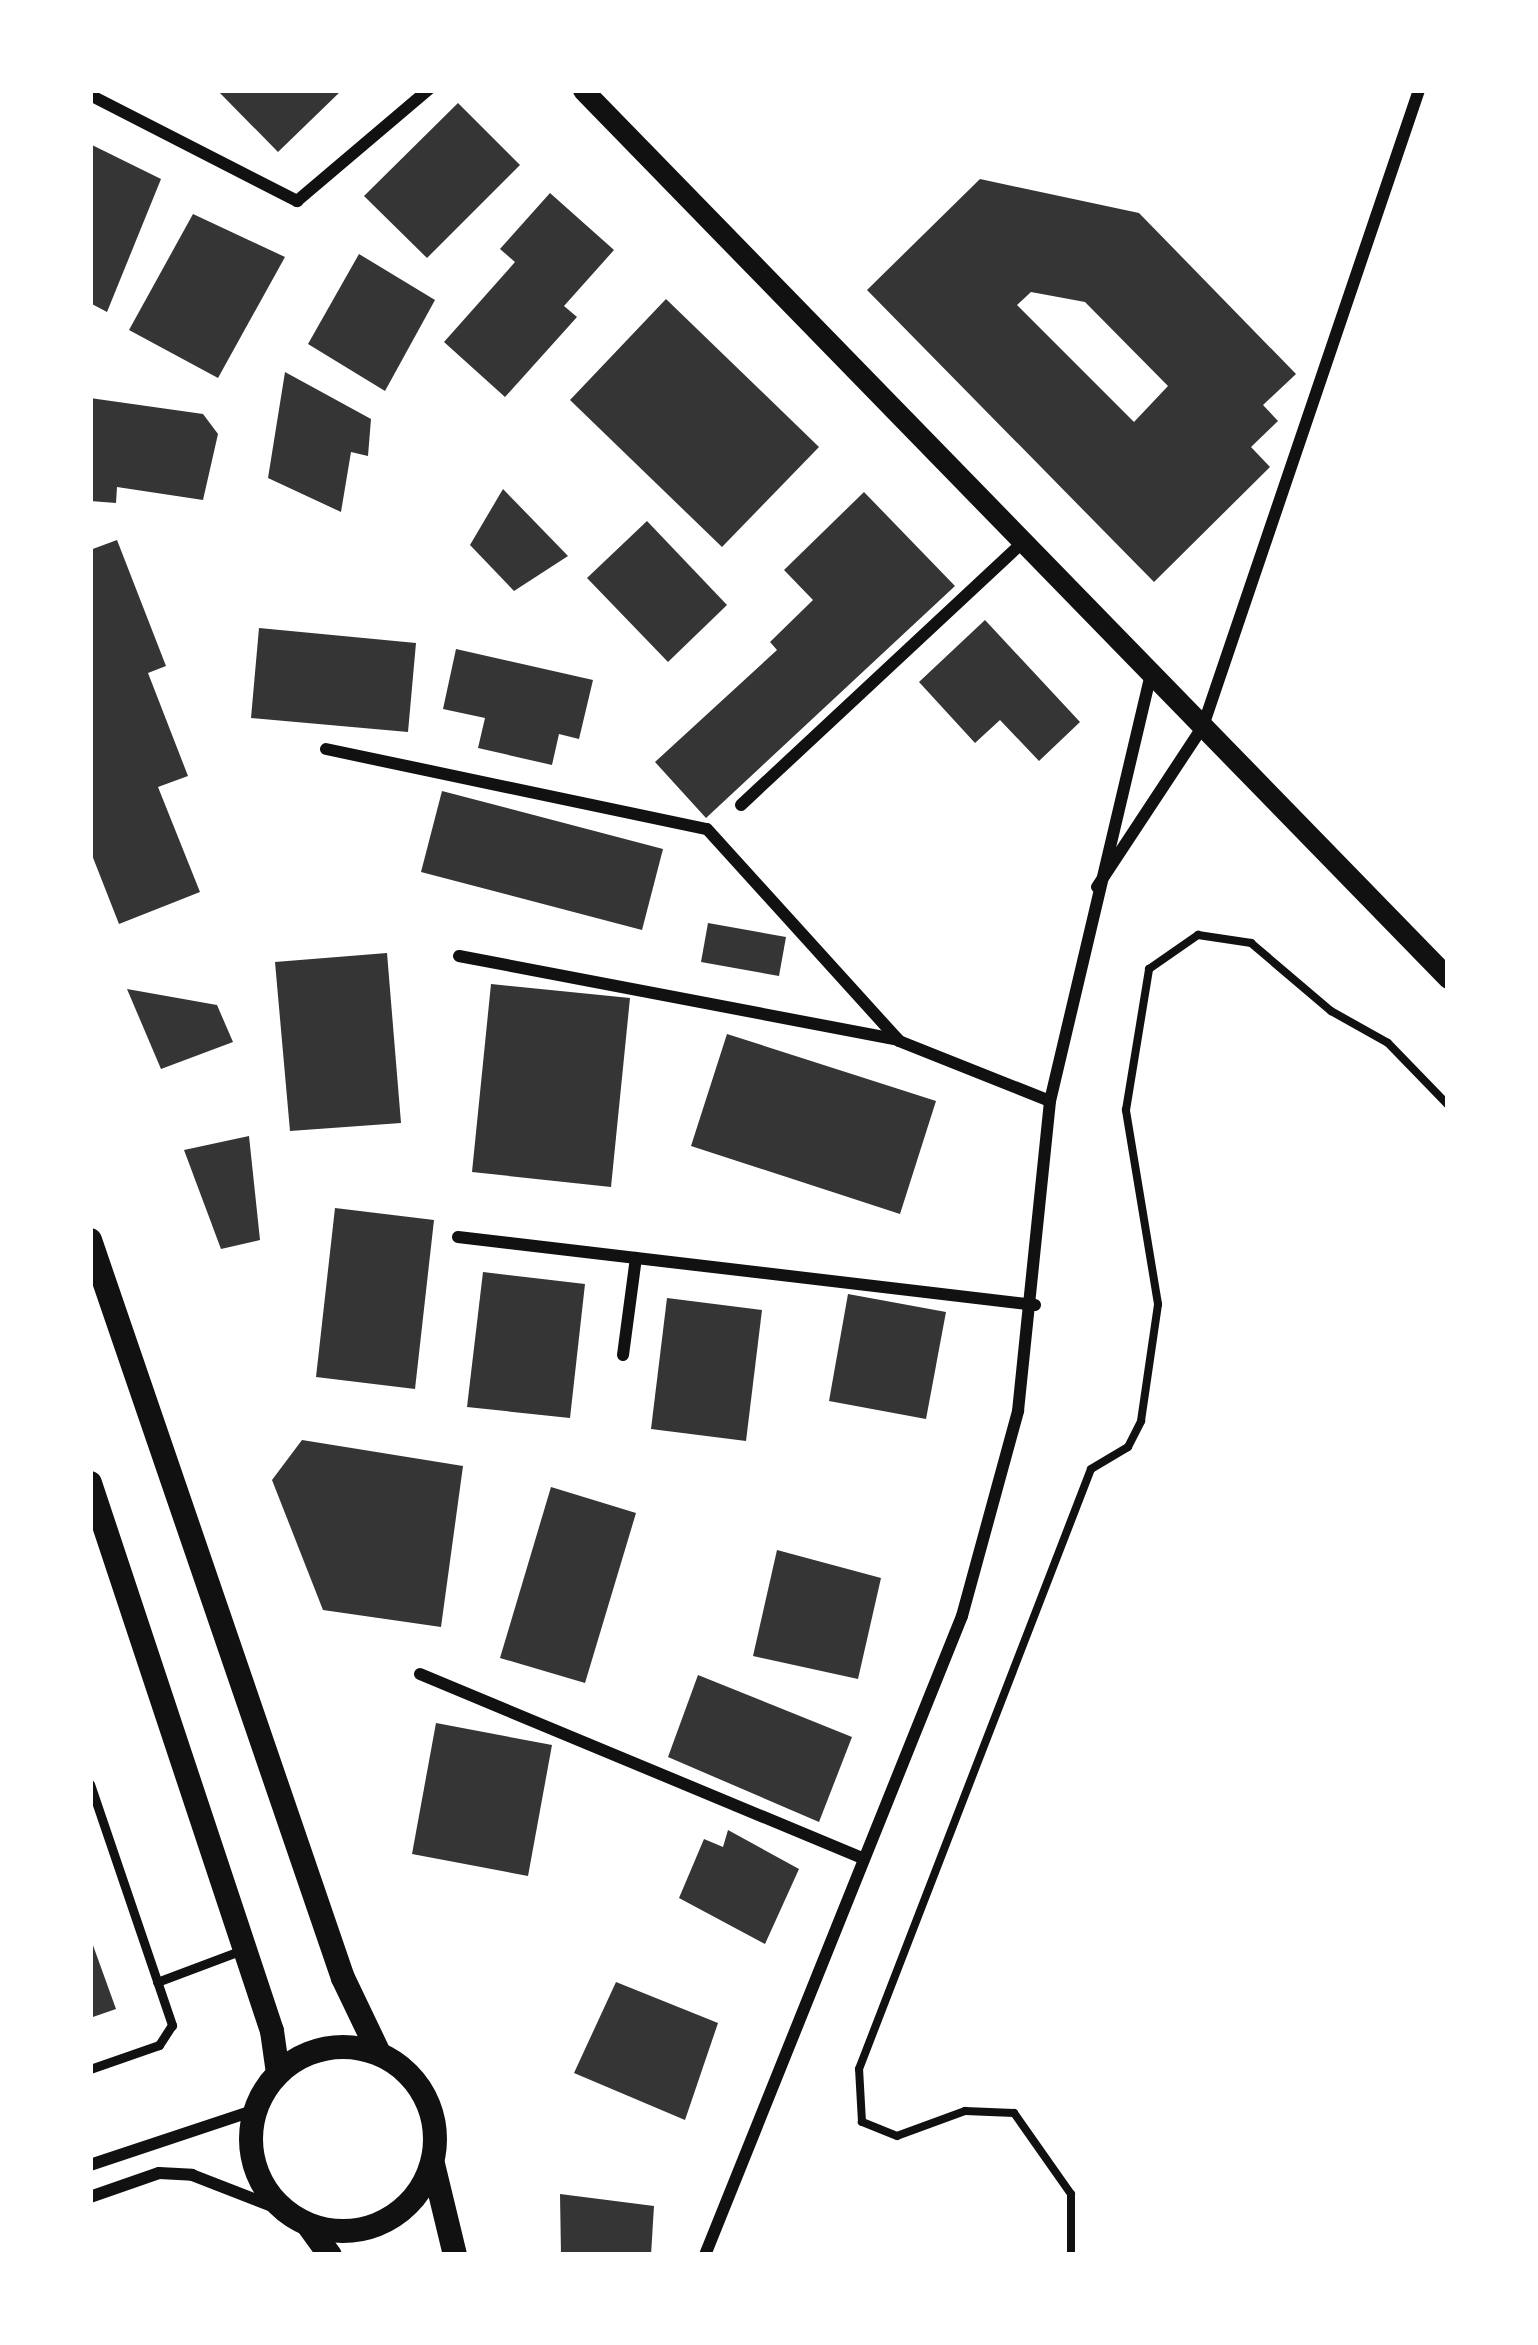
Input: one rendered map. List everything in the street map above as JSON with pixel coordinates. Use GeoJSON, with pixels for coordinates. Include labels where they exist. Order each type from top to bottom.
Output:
{"type":"FeatureCollection","features":[{"type":"Feature","properties":{"kind":"main road"},"geometry":{"type":"LineString","coordinates":[[90,1240],[343,1978],[379,2053],[426,2098],[433,2164],[455,2255]]}},
{"type":"Feature","properties":{"kind":"main road"},"geometry":{"type":"LineString","coordinates":[[90,1484],[100,1544],[245,1948],[278,2073]]}},
{"type":"Feature","properties":{"kind":"main road"},"geometry":{"type":"LineString","coordinates":[[331,2255],[308,2225],[285,2211],[254,2165],[255,2110],[278,2073],[337,2046],[379,2053]]}},
{"type":"Feature","properties":{"kind":"main road"},"geometry":{"type":"LineString","coordinates":[[308,2225],[374,2228],[411,2204],[433,2164]]}},
{"type":"Feature","properties":{"kind":"street"},"geometry":{"type":"LineString","coordinates":[[90,94],[297,201],[428,90]]}},
{"type":"Feature","properties":{"kind":"street"},"geometry":{"type":"LineString","coordinates":[[584,90],[1448,978]]}},
{"type":"Feature","properties":{"kind":"street"},"geometry":{"type":"LineString","coordinates":[[1093,893],[1203,726],[1419,90]]}},
{"type":"Feature","properties":{"kind":"street"},"geometry":{"type":"LineString","coordinates":[[741,805],[1023,542]]}},
{"type":"Feature","properties":{"kind":"street"},"geometry":{"type":"LineString","coordinates":[[705,2255],[860,1857],[962,1616],[1018,1411],[1035,1305],[1050,1100],[1093,893],[1151,673]]}},
{"type":"Feature","properties":{"kind":"street"},"geometry":{"type":"LineString","coordinates":[[326,748],[707,829],[899,1040]]}},
{"type":"Feature","properties":{"kind":"street"},"geometry":{"type":"LineString","coordinates":[[459,956],[899,1040],[1050,1100]]}},
{"type":"Feature","properties":{"kind":"street"},"geometry":{"type":"LineString","coordinates":[[458,1238],[1035,1305]]}},
{"type":"Feature","properties":{"kind":"street"},"geometry":{"type":"LineString","coordinates":[[623,1355],[636,1258]]}},
{"type":"Feature","properties":{"kind":"street"},"geometry":{"type":"LineString","coordinates":[[420,1674],[860,1857]]}},
{"type":"Feature","properties":{"kind":"street"},"geometry":{"type":"LineString","coordinates":[[90,2165],[255,2110]]}},
{"type":"Feature","properties":{"kind":"street"},"geometry":{"type":"LineString","coordinates":[[90,2197],[159,2174],[192,2175],[285,2211]]}},
{"type":"Feature","properties":{"kind":"lane"},"geometry":{"type":"LineString","coordinates":[[90,1784],[172,2026],[159,2045],[90,2069]]}},
{"type":"Feature","properties":{"kind":"lane"},"geometry":{"type":"LineString","coordinates":[[157,1982],[245,1948]]}},
{"type":"Feature","properties":{"kind":"path"},"geometry":{"type":"LineString","coordinates":[[1071,2255],[1071,2194],[1014,2113],[964,2111],[897,2136],[862,2122],[859,2069],[1091,1468],[1128,1447],[1141,1421],[1158,1304],[1126,1109],[1149,969],[1198,935],[1251,943],[1331,1011],[1388,1043],[1448,1105]]}},
{"type":"Feature","properties":{"kind":"building"},"geometry":{"type":"Polygon","coordinates":[[[217,90],[342,90],[278,152],[217,90]]]}},
{"type":"Feature","properties":{"kind":"building"},"geometry":{"type":"Polygon","coordinates":[[[458,103],[520,165],[427,258],[364,196],[458,103]]]}},
{"type":"Feature","properties":{"kind":"building"},"geometry":{"type":"Polygon","coordinates":[[[90,144],[161,179],[107,312],[90,303],[90,144]]]}},
{"type":"Feature","properties":{"kind":"building"},"geometry":{"type":"Polygon","coordinates":[[[980,179],[1139,213],[1296,374],[1263,405],[1278,421],[1251,447],[1270,467],[1154,582],[867,290],[980,179]],[[1031,292],[1017,305],[1134,422],[1168,386],[1085,302],[1031,292]]]}},
{"type":"Feature","properties":{"kind":"building"},"geometry":{"type":"Polygon","coordinates":[[[550,193],[614,250],[564,306],[577,317],[505,397],[444,342],[515,262],[500,249],[550,193]]]}},
{"type":"Feature","properties":{"kind":"building"},"geometry":{"type":"Polygon","coordinates":[[[193,214],[285,257],[218,378],[129,330],[193,214]]]}},
{"type":"Feature","properties":{"kind":"building"},"geometry":{"type":"Polygon","coordinates":[[[359,254],[435,300],[385,391],[308,344],[359,254]]]}},
{"type":"Feature","properties":{"kind":"building"},"geometry":{"type":"Polygon","coordinates":[[[666,299],[819,447],[722,547],[570,400],[666,299]]]}},
{"type":"Feature","properties":{"kind":"building"},"geometry":{"type":"Polygon","coordinates":[[[285,372],[371,419],[368,456],[351,452],[341,512],[268,478],[285,372]]]}},
{"type":"Feature","properties":{"kind":"building"},"geometry":{"type":"Polygon","coordinates":[[[90,398],[203,414],[218,434],[203,500],[117,487],[116,503],[90,501],[90,398]]]}},
{"type":"Feature","properties":{"kind":"building"},"geometry":{"type":"Polygon","coordinates":[[[503,489],[568,556],[514,591],[470,545],[503,489]]]}},
{"type":"Feature","properties":{"kind":"building"},"geometry":{"type":"Polygon","coordinates":[[[864,492],[955,586],[706,818],[655,762],[777,650],[770,642],[813,600],[784,570],[864,492]]]}},
{"type":"Feature","properties":{"kind":"building"},"geometry":{"type":"Polygon","coordinates":[[[647,521],[727,605],[668,662],[587,578],[647,521]]]}},
{"type":"Feature","properties":{"kind":"building"},"geometry":{"type":"Polygon","coordinates":[[[117,540],[166,666],[148,673],[188,776],[158,787],[200,892],[119,924],[90,850],[90,550],[117,540]]]}},
{"type":"Feature","properties":{"kind":"building"},"geometry":{"type":"Polygon","coordinates":[[[985,620],[1080,722],[1039,761],[1000,720],[975,743],[919,682],[985,620]]]}},
{"type":"Feature","properties":{"kind":"building"},"geometry":{"type":"Polygon","coordinates":[[[259,628],[416,643],[408,732],[251,718],[259,628]]]}},
{"type":"Feature","properties":{"kind":"building"},"geometry":{"type":"Polygon","coordinates":[[[456,649],[593,680],[579,739],[559,734],[552,765],[478,748],[485,718],[443,709],[456,649]]]}},
{"type":"Feature","properties":{"kind":"building"},"geometry":{"type":"Polygon","coordinates":[[[442,791],[663,849],[642,930],[421,872],[442,791]]]}},
{"type":"Feature","properties":{"kind":"building"},"geometry":{"type":"Polygon","coordinates":[[[708,923],[786,937],[779,976],[701,962],[708,923]]]}},
{"type":"Feature","properties":{"kind":"building"},"geometry":{"type":"Polygon","coordinates":[[[387,953],[401,1123],[290,1131],[275,962],[387,953]]]}},
{"type":"Feature","properties":{"kind":"building"},"geometry":{"type":"Polygon","coordinates":[[[491,984],[630,998],[611,1187],[472,1172],[491,984]]]}},
{"type":"Feature","properties":{"kind":"building"},"geometry":{"type":"Polygon","coordinates":[[[127,989],[217,1005],[233,1042],[161,1069],[127,989]]]}},
{"type":"Feature","properties":{"kind":"building"},"geometry":{"type":"Polygon","coordinates":[[[727,1034],[936,1101],[900,1214],[691,1146],[727,1034]]]}},
{"type":"Feature","properties":{"kind":"building"},"geometry":{"type":"Polygon","coordinates":[[[249,1136],[260,1240],[221,1249],[184,1150],[249,1136]]]}},
{"type":"Feature","properties":{"kind":"building"},"geometry":{"type":"Polygon","coordinates":[[[335,1208],[434,1220],[415,1389],[316,1377],[335,1208]]]}},
{"type":"Feature","properties":{"kind":"building"},"geometry":{"type":"Polygon","coordinates":[[[483,1272],[585,1284],[570,1418],[467,1407],[483,1272]]]}},
{"type":"Feature","properties":{"kind":"building"},"geometry":{"type":"Polygon","coordinates":[[[848,1294],[946,1312],[926,1419],[829,1401],[848,1294]]]}},
{"type":"Feature","properties":{"kind":"building"},"geometry":{"type":"Polygon","coordinates":[[[667,1298],[762,1310],[746,1441],[651,1429],[667,1298]]]}},
{"type":"Feature","properties":{"kind":"building"},"geometry":{"type":"Polygon","coordinates":[[[302,1440],[463,1466],[441,1627],[323,1610],[272,1480],[302,1440]]]}},
{"type":"Feature","properties":{"kind":"building"},"geometry":{"type":"Polygon","coordinates":[[[551,1487],[636,1513],[585,1683],[500,1658],[551,1487]]]}},
{"type":"Feature","properties":{"kind":"building"},"geometry":{"type":"Polygon","coordinates":[[[777,1550],[881,1578],[858,1679],[753,1656],[777,1550]]]}},
{"type":"Feature","properties":{"kind":"building"},"geometry":{"type":"Polygon","coordinates":[[[698,1675],[852,1737],[819,1822],[668,1757],[698,1675]]]}},
{"type":"Feature","properties":{"kind":"building"},"geometry":{"type":"Polygon","coordinates":[[[436,1723],[552,1745],[528,1876],[412,1854],[436,1723]]]}},
{"type":"Feature","properties":{"kind":"building"},"geometry":{"type":"Polygon","coordinates":[[[728,1830],[799,1869],[765,1944],[679,1898],[704,1839],[723,1847],[728,1830]]]}},
{"type":"Feature","properties":{"kind":"building"},"geometry":{"type":"Polygon","coordinates":[[[90,1937],[116,2009],[90,2018],[90,1937]]]}},
{"type":"Feature","properties":{"kind":"building"},"geometry":{"type":"Polygon","coordinates":[[[616,1982],[718,2023],[685,2120],[574,2073],[616,1982]]]}},
{"type":"Feature","properties":{"kind":"building"},"geometry":{"type":"Polygon","coordinates":[[[560,2194],[654,2206],[651,2255],[561,2255],[560,2194]]]}}]}
